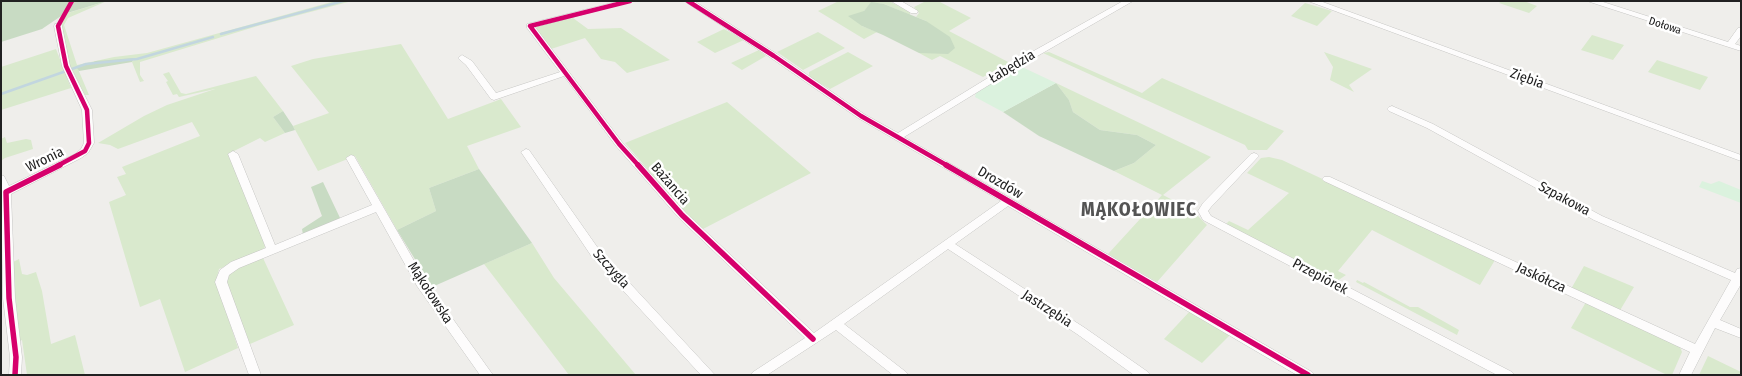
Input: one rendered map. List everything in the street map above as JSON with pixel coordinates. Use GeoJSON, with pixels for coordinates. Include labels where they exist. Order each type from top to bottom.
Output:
{"type":"FeatureCollection","features":[{"type":"Feature","properties":{"kind":"street","name":"Bażancia"},"geometry":{"type":"LineString","coordinates":[[630,1],[530,26],[619,144],[682,215],[813,339]]}},
{"type":"Feature","properties":{"kind":"street","name":"Drozdów"},"geometry":{"type":"LineString","coordinates":[[688,1],[774,56],[861,116],[1308,375]]}},
{"type":"Feature","properties":{"kind":"street"},"geometry":{"type":"LineString","coordinates":[[895,1],[914,11]]}},
{"type":"Feature","properties":{"kind":"street"},"geometry":{"type":"LineString","coordinates":[[1111,1],[1125,3]]}},
{"type":"Feature","properties":{"kind":"street","name":"Ziębia"},"geometry":{"type":"LineString","coordinates":[[1312,1],[1741,158]]}},
{"type":"Feature","properties":{"kind":"street","name":"Dołowa"},"geometry":{"type":"LineString","coordinates":[[1591,1],[1741,50]]}},
{"type":"Feature","properties":{"kind":"street","name":"Łabędzia"},"geometry":{"type":"LineString","coordinates":[[898,137],[1026,59],[1125,3]]}},
{"type":"Feature","properties":{"kind":"street","name":"Wronia"},"geometry":{"type":"LineString","coordinates":[[6,192],[72,160],[88,147],[87,110],[69,71],[58,26]]}},
{"type":"Feature","properties":{"kind":"street"},"geometry":{"type":"LineString","coordinates":[[1729,46],[1741,30]]}},
{"type":"Feature","properties":{"kind":"street"},"geometry":{"type":"LineString","coordinates":[[462,58],[469,63],[494,97],[565,73]]}},
{"type":"Feature","properties":{"kind":"street","name":"Szpakowa"},"geometry":{"type":"LineString","coordinates":[[1392,109],[1430,126],[1598,218],[1740,277]]}},
{"type":"Feature","properties":{"kind":"street","name":"Szczygla"},"geometry":{"type":"LineString","coordinates":[[526,152],[596,254],[709,375]]}},
{"type":"Feature","properties":{"kind":"street"},"geometry":{"type":"LineString","coordinates":[[233,154],[272,250]]}},
{"type":"Feature","properties":{"kind":"street","name":"Przepiórek"},"geometry":{"type":"LineString","coordinates":[[1254,156],[1206,206],[1203,213],[1207,218],[1508,375]]}},
{"type":"Feature","properties":{"kind":"street","name":"Mąkołowska"},"geometry":{"type":"LineString","coordinates":[[351,158],[421,283],[486,375]]}},
{"type":"Feature","properties":{"kind":"street"},"geometry":{"type":"LineString","coordinates":[[1,178],[6,192],[9,298],[16,357],[15,375]]}},
{"type":"Feature","properties":{"kind":"street","name":"Jaskółcza"},"geometry":{"type":"LineString","coordinates":[[1327,179],[1697,350]]}},
{"type":"Feature","properties":{"kind":"street"},"geometry":{"type":"LineString","coordinates":[[757,375],[836,324],[1008,201]]}},
{"type":"Feature","properties":{"kind":"street"},"geometry":{"type":"LineString","coordinates":[[255,375],[221,282],[222,277],[229,268],[235,265],[378,207]]}},
{"type":"Feature","properties":{"kind":"street","name":"Jastrzębia"},"geometry":{"type":"LineString","coordinates":[[949,245],[1081,331],[1144,375]]}},
{"type":"Feature","properties":{"kind":"street"},"geometry":{"type":"LineString","coordinates":[[1685,375],[1697,350],[1740,277]]}},
{"type":"Feature","properties":{"kind":"street"},"geometry":{"type":"LineString","coordinates":[[1713,322],[1741,334]]}},
{"type":"Feature","properties":{"kind":"street"},"geometry":{"type":"LineString","coordinates":[[836,324],[902,375]]}},
{"type":"Feature","properties":{"kind":"green space"},"geometry":{"type":"Polygon","coordinates":[[[1,1],[107,1],[64,14],[42,29],[1,42],[1,1]]]}},
{"type":"Feature","properties":{"kind":"green space"},"geometry":{"type":"Polygon","coordinates":[[[107,1],[68,18],[64,25],[77,65],[114,57],[147,53],[335,1],[352,1],[261,25],[140,62],[140,75],[144,81],[140,82],[132,62],[134,59],[78,69],[89,95],[85,95],[68,62],[61,25],[65,14],[107,1]]]}},
{"type":"Feature","properties":{"kind":"green space"},"geometry":{"type":"Polygon","coordinates":[[[839,1],[889,1],[910,12],[910,15],[884,4],[871,3],[864,11],[862,26],[877,32],[864,39],[818,11],[839,1]]]}},
{"type":"Feature","properties":{"kind":"green space"},"geometry":{"type":"Polygon","coordinates":[[[926,1],[938,1],[971,18],[949,31],[1010,63],[983,77],[940,56],[932,60],[919,53],[929,53],[926,21],[916,17],[919,13],[914,7],[926,1]]]}},
{"type":"Feature","properties":{"kind":"green space"},"geometry":{"type":"Polygon","coordinates":[[[1502,1],[1524,1],[1537,6],[1529,13],[1499,3],[1502,1]]]}},
{"type":"Feature","properties":{"kind":"green space"},"geometry":{"type":"Polygon","coordinates":[[[871,2],[884,4],[926,21],[950,37],[955,48],[948,54],[919,53],[862,26],[848,16],[864,11],[871,2]]]}},
{"type":"Feature","properties":{"kind":"green space"},"geometry":{"type":"Polygon","coordinates":[[[1305,3],[1332,11],[1317,26],[1291,16],[1305,3]]]}},
{"type":"Feature","properties":{"kind":"green space"},"geometry":{"type":"Polygon","coordinates":[[[573,18],[588,29],[621,28],[670,60],[627,73],[615,62],[601,59],[585,38],[551,49],[535,30],[538,25],[573,18]]]}},
{"type":"Feature","properties":{"kind":"green space"},"geometry":{"type":"Polygon","coordinates":[[[724,29],[744,40],[715,53],[697,42],[724,29]]]}},
{"type":"Feature","properties":{"kind":"green space"},"geometry":{"type":"Polygon","coordinates":[[[818,32],[845,48],[803,70],[777,52],[818,32]]]}},
{"type":"Feature","properties":{"kind":"green space"},"geometry":{"type":"Polygon","coordinates":[[[1592,35],[1624,45],[1613,60],[1581,50],[1592,35]]]}},
{"type":"Feature","properties":{"kind":"green space"},"geometry":{"type":"Polygon","coordinates":[[[401,44],[448,119],[501,99],[521,127],[467,146],[479,169],[429,188],[436,211],[397,230],[355,156],[318,171],[293,126],[329,113],[291,66],[313,59],[401,44]]]}},
{"type":"Feature","properties":{"kind":"green space"},"geometry":{"type":"Polygon","coordinates":[[[56,49],[71,88],[1,110],[1,67],[56,49]]]}},
{"type":"Feature","properties":{"kind":"green space"},"geometry":{"type":"Polygon","coordinates":[[[759,50],[766,56],[742,70],[731,63],[759,50]]]}},
{"type":"Feature","properties":{"kind":"green space"},"geometry":{"type":"Polygon","coordinates":[[[848,52],[873,66],[830,89],[809,77],[809,72],[848,52]]]}},
{"type":"Feature","properties":{"kind":"green space"},"geometry":{"type":"Polygon","coordinates":[[[1049,52],[1142,93],[1162,78],[1284,131],[1267,150],[1248,150],[1245,145],[1043,53],[1049,52]]]}},
{"type":"Feature","properties":{"kind":"green space"},"geometry":{"type":"Polygon","coordinates":[[[1324,52],[1372,69],[1349,85],[1354,92],[1330,80],[1333,67],[1324,52]]]}},
{"type":"Feature","properties":{"kind":"green space"},"geometry":{"type":"Polygon","coordinates":[[[134,58],[132,62],[79,71],[77,68],[96,61],[134,58]]]}},
{"type":"Feature","properties":{"kind":"green space"},"geometry":{"type":"Polygon","coordinates":[[[1657,60],[1708,77],[1700,90],[1648,72],[1657,60]]]}},
{"type":"Feature","properties":{"kind":"green space"},"geometry":{"type":"Polygon","coordinates":[[[1022,67],[1056,83],[1003,112],[975,97],[976,93],[1017,68],[1022,67]]]}},
{"type":"Feature","properties":{"kind":"green space"},"geometry":{"type":"Polygon","coordinates":[[[169,72],[181,93],[186,94],[256,76],[283,111],[273,117],[285,133],[265,142],[260,138],[228,154],[262,234],[265,247],[260,252],[219,269],[216,281],[238,348],[185,372],[160,299],[140,307],[109,202],[126,195],[117,177],[126,174],[122,167],[200,136],[192,122],[118,149],[110,145],[98,143],[167,105],[215,89],[179,97],[177,94],[173,95],[166,82],[168,81],[163,74],[169,72]]]}},
{"type":"Feature","properties":{"kind":"green space"},"geometry":{"type":"Polygon","coordinates":[[[1056,83],[1211,157],[1163,195],[1192,210],[1207,225],[1157,282],[1108,254],[1162,195],[1114,171],[1134,163],[1156,145],[1137,135],[1100,130],[1073,112],[1069,100],[1056,83]]]}},
{"type":"Feature","properties":{"kind":"green space"},"geometry":{"type":"Polygon","coordinates":[[[1056,83],[1069,100],[1073,112],[1100,130],[1137,135],[1156,145],[1134,163],[1114,171],[1039,136],[1003,112],[1056,83]]]}},
{"type":"Feature","properties":{"kind":"green space"},"geometry":{"type":"Polygon","coordinates":[[[727,102],[811,173],[703,229],[682,209],[625,143],[727,102]]]}},
{"type":"Feature","properties":{"kind":"green space"},"geometry":{"type":"Polygon","coordinates":[[[283,111],[295,130],[285,133],[273,117],[283,111]]]}},
{"type":"Feature","properties":{"kind":"green space"},"geometry":{"type":"Polygon","coordinates":[[[5,137],[7,143],[26,139],[31,140],[33,149],[1,161],[1,139],[5,137]]]}},
{"type":"Feature","properties":{"kind":"green space"},"geometry":{"type":"Polygon","coordinates":[[[1269,157],[1282,160],[1495,260],[1480,285],[1372,230],[1338,271],[1346,275],[1337,281],[1225,225],[1229,221],[1248,230],[1289,193],[1247,173],[1261,158],[1269,157]]]}},
{"type":"Feature","properties":{"kind":"green space"},"geometry":{"type":"Polygon","coordinates":[[[479,169],[532,243],[432,287],[397,230],[436,211],[429,188],[479,169]]]}},
{"type":"Feature","properties":{"kind":"green space"},"geometry":{"type":"Polygon","coordinates":[[[1702,181],[1711,184],[1719,181],[1741,190],[1741,203],[1699,187],[1702,181]]]}},
{"type":"Feature","properties":{"kind":"green space"},"geometry":{"type":"Polygon","coordinates":[[[323,182],[341,220],[303,235],[302,229],[322,216],[311,187],[323,182]]]}},
{"type":"Feature","properties":{"kind":"green space"},"geometry":{"type":"Polygon","coordinates":[[[532,243],[554,278],[636,375],[569,375],[484,264],[532,243]]]}},
{"type":"Feature","properties":{"kind":"green space"},"geometry":{"type":"Polygon","coordinates":[[[263,258],[294,325],[250,344],[225,282],[227,275],[234,269],[263,258]]]}},
{"type":"Feature","properties":{"kind":"green space"},"geometry":{"type":"Polygon","coordinates":[[[19,259],[22,274],[27,275],[36,272],[42,291],[51,344],[75,335],[85,375],[27,375],[22,340],[20,341],[13,279],[13,262],[19,259]]]}},
{"type":"Feature","properties":{"kind":"green space"},"geometry":{"type":"Polygon","coordinates":[[[1584,266],[1634,287],[1619,312],[1571,289],[1584,266]]]}},
{"type":"Feature","properties":{"kind":"green space"},"geometry":{"type":"Polygon","coordinates":[[[1357,280],[1410,307],[1418,307],[1459,330],[1457,335],[1356,282],[1357,280]]]}},
{"type":"Feature","properties":{"kind":"green space"},"geometry":{"type":"Polygon","coordinates":[[[1586,302],[1680,347],[1682,352],[1672,375],[1667,375],[1571,328],[1586,302]]]}},
{"type":"Feature","properties":{"kind":"green space"},"geometry":{"type":"Polygon","coordinates":[[[1190,311],[1230,335],[1202,363],[1164,339],[1190,311]]]}},
{"type":"Feature","properties":{"kind":"green space"},"geometry":{"type":"Polygon","coordinates":[[[1708,356],[1741,372],[1741,375],[1699,375],[1708,356]]]}},
{"type":"Feature","properties":{"kind":"waterway"},"geometry":{"type":"LineString","coordinates":[[221,34],[343,1]]}},
{"type":"Feature","properties":{"kind":"waterway"},"geometry":{"type":"LineString","coordinates":[[1,94],[86,64],[137,59],[213,37]]}},
{"type":"Feature","properties":{"kind":"cycle path"},"geometry":{"type":"LineString","coordinates":[[15,375],[16,357],[9,298],[6,192],[78,156],[85,151],[89,143],[87,110],[66,66],[58,26],[72,1]]}},
{"type":"Feature","properties":{"kind":"cycle path"},"geometry":{"type":"LineString","coordinates":[[630,1],[530,26],[619,144],[682,215],[813,339]]}},
{"type":"Feature","properties":{"kind":"cycle path"},"geometry":{"type":"LineString","coordinates":[[688,1],[774,56],[861,116],[1308,375]]}},
{"type":"Feature","properties":{"kind":"district","name":"MĄKOŁOWIEC"},"geometry":{"type":"Point","coordinates":[1139,211]}}]}
